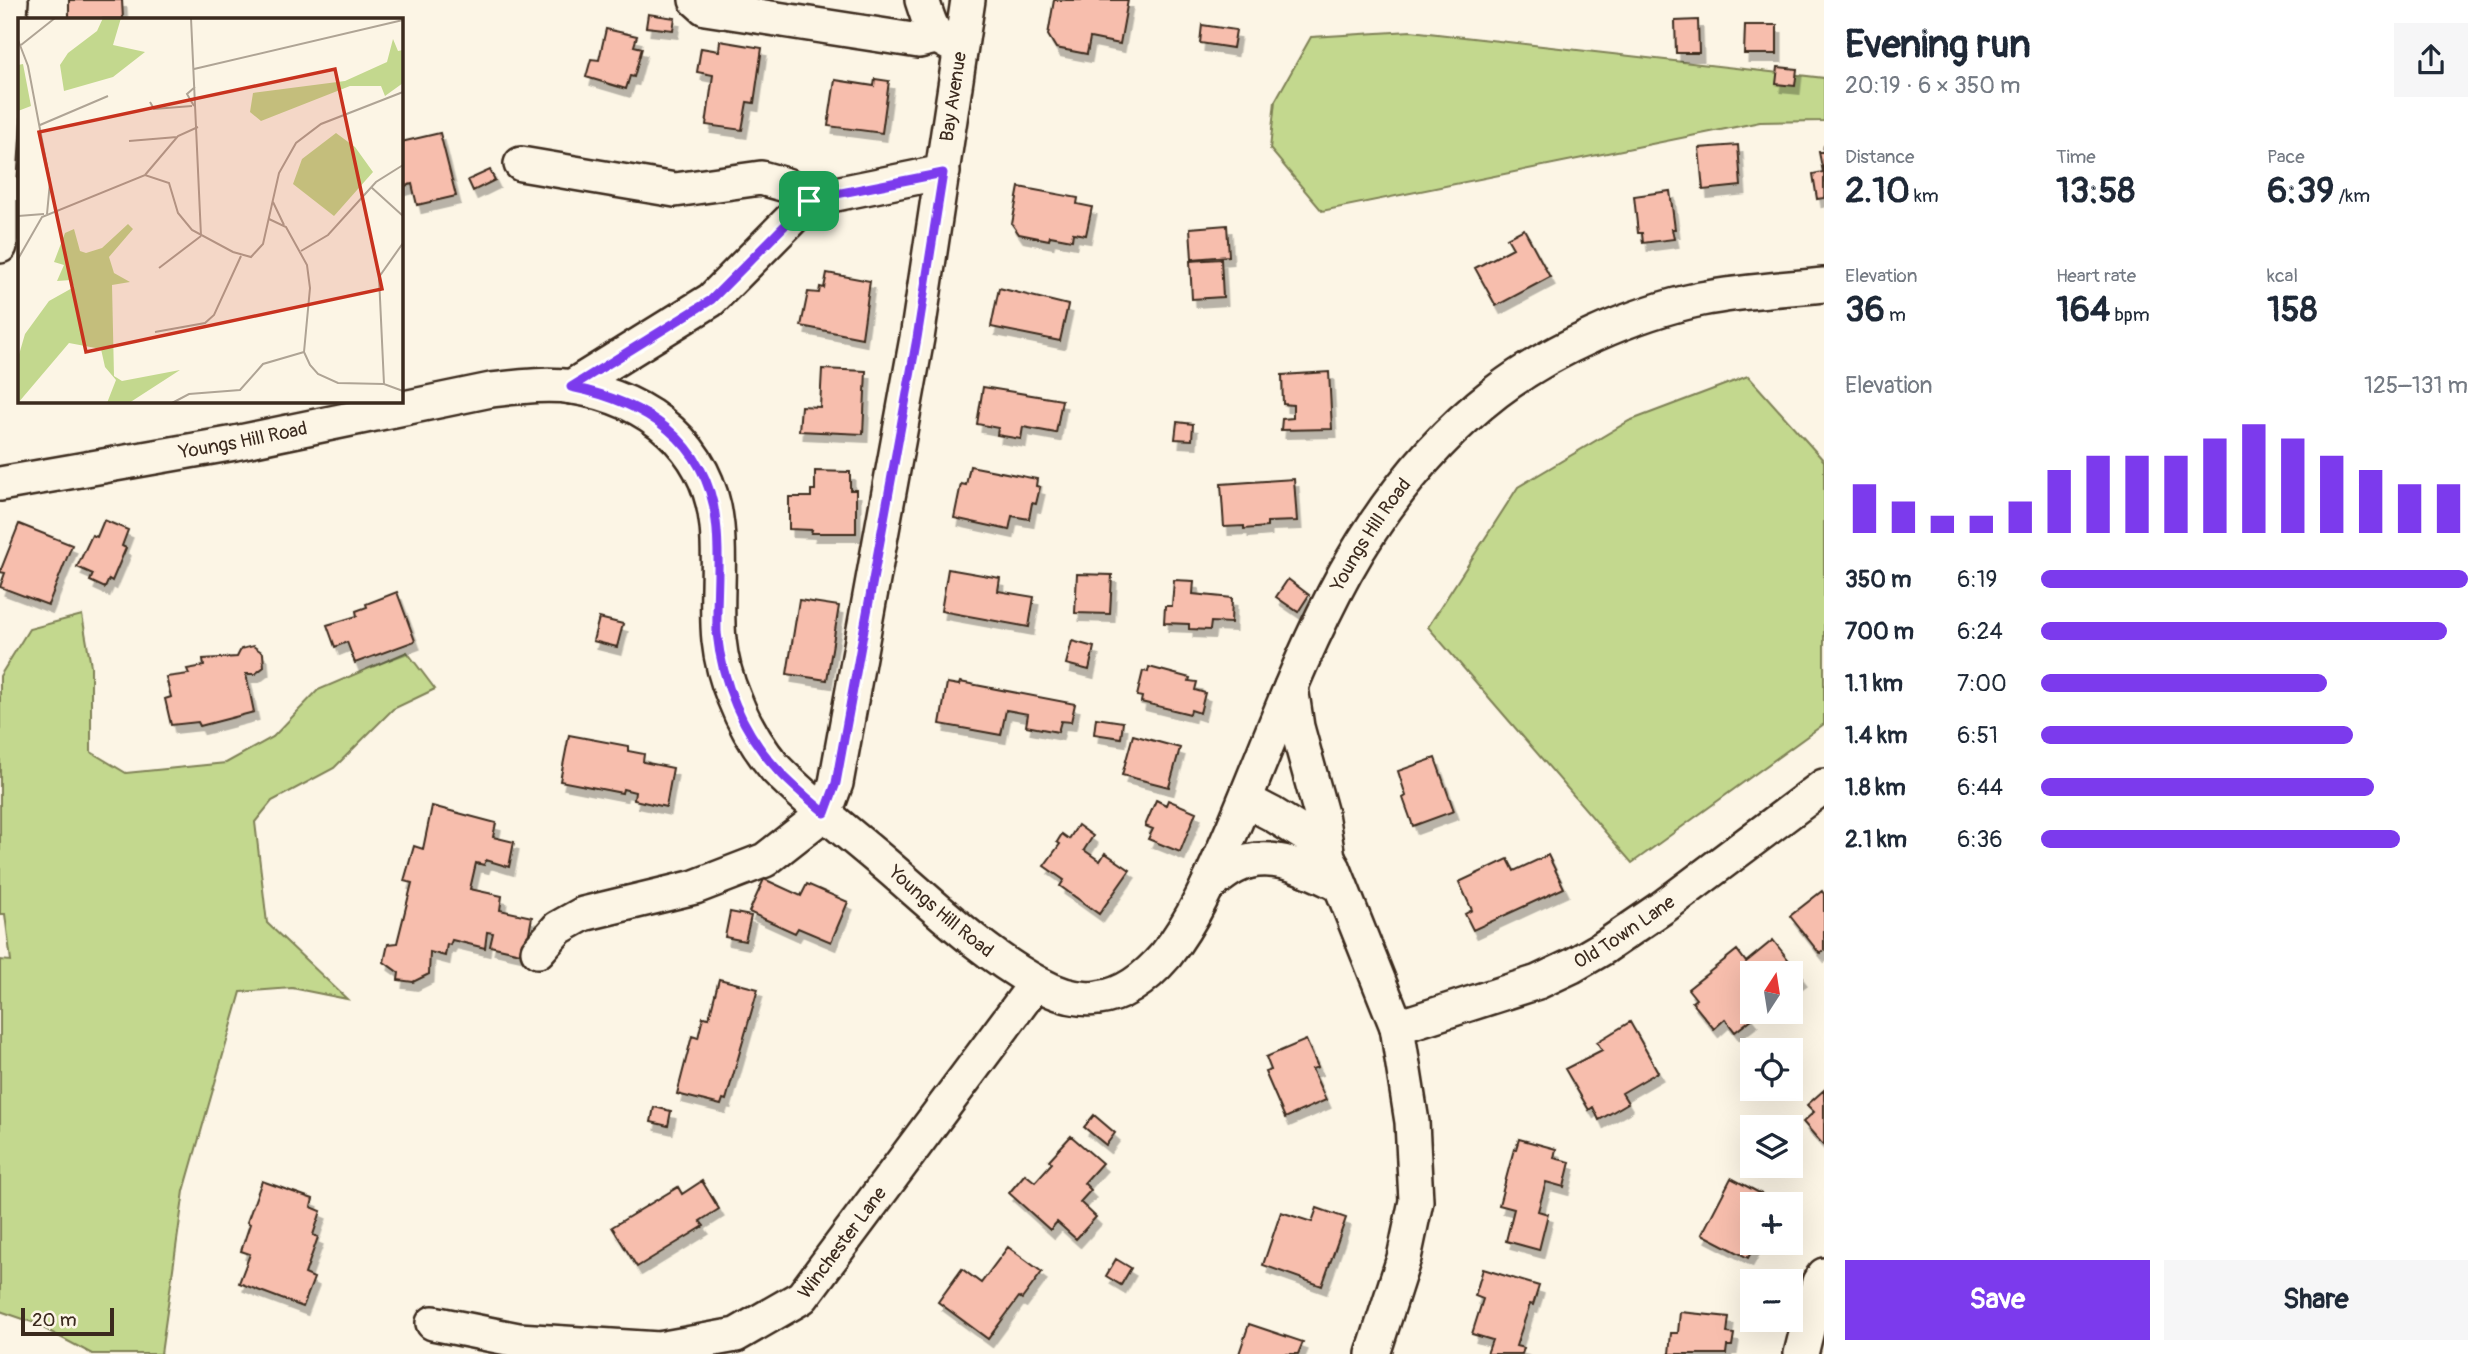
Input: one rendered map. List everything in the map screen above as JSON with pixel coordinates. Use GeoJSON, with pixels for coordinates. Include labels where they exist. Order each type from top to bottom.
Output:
{"type":"FeatureCollection","features":[{"type":"Feature","properties":{"kind":"street"},"geometry":{"type":"LineString","coordinates":[[0,246],[0,177],[11,0]]}},
{"type":"Feature","properties":{"kind":"street"},"geometry":{"type":"LineString","coordinates":[[696,0],[705,8],[919,41],[949,42]]}},
{"type":"Feature","properties":{"kind":"street"},"geometry":{"type":"LineString","coordinates":[[922,0],[949,42]]}},
{"type":"Feature","properties":{"kind":"street","name":"Bay Avenue"},"geometry":{"type":"LineString","coordinates":[[825,813],[836,783],[917,338],[943,173],[949,42],[968,0]]}},
{"type":"Feature","properties":{"kind":"street"},"geometry":{"type":"LineString","coordinates":[[522,164],[675,190],[761,178],[786,186],[810,200]]}},
{"type":"Feature","properties":{"kind":"street"},"geometry":{"type":"LineString","coordinates":[[571,387],[711,300],[810,200],[943,173]]}},
{"type":"Feature","properties":{"kind":"street","name":"Youngs Hill Road"},"geometry":{"type":"LineString","coordinates":[[0,484],[235,443],[491,390],[534,386],[571,387],[608,396],[645,413],[676,435],[700,466],[713,501],[716,521],[719,652],[744,722],[766,757],[825,813],[980,943],[1037,983],[1062,995],[1094,999],[1122,992],[1134,985],[1157,965],[1178,939],[1208,887],[1291,688],[1344,576],[1383,512],[1450,433],[1502,387],[1557,355],[1643,315],[1726,295],[1824,285]]}},
{"type":"Feature","properties":{"kind":"street"},"geometry":{"type":"LineString","coordinates":[[1291,688],[1297,727],[1334,871]]}},
{"type":"Feature","properties":{"kind":"street","name":"Old Town Lane"},"geometry":{"type":"LineString","coordinates":[[1397,1027],[1538,982],[1572,966],[1663,906],[1824,786]]}},
{"type":"Feature","properties":{"kind":"street"},"geometry":{"type":"LineString","coordinates":[[1245,800],[1300,831],[1321,847],[1334,871],[1397,1027],[1412,1122],[1416,1201],[1404,1258],[1373,1354]]}},
{"type":"Feature","properties":{"kind":"street"},"geometry":{"type":"LineString","coordinates":[[538,951],[558,928],[583,914],[695,887],[765,860],[825,813]]}},
{"type":"Feature","properties":{"kind":"street"},"geometry":{"type":"LineString","coordinates":[[1208,887],[1233,868],[1246,862],[1262,860],[1293,863],[1334,871]]}},
{"type":"Feature","properties":{"kind":"street","name":"Winchester Lane"},"geometry":{"type":"LineString","coordinates":[[433,1323],[519,1340],[659,1349],[736,1335],[802,1297],[1037,983]]}},
{"type":"Feature","properties":{"kind":"street"},"geometry":{"type":"LineString","coordinates":[[1801,1354],[1819,1282],[1824,1275]]}},
{"type":"Feature","properties":{"kind":"green space"},"geometry":{"type":"Polygon","coordinates":[[[1411,31],[1824,78],[1824,121],[1760,122],[1322,211],[1270,149],[1275,101],[1311,37],[1411,31]]]}},
{"type":"Feature","properties":{"kind":"green space"},"geometry":{"type":"Polygon","coordinates":[[[1748,376],[1824,461],[1824,724],[1632,863],[1428,627],[1518,487],[1629,421],[1748,376]]]}},
{"type":"Feature","properties":{"kind":"green space"},"geometry":{"type":"Polygon","coordinates":[[[82,615],[91,666],[91,752],[126,773],[226,763],[273,737],[318,690],[407,652],[435,689],[393,709],[334,768],[272,801],[255,822],[267,923],[347,999],[292,988],[241,992],[184,1191],[161,1354],[92,1354],[32,1322],[0,1311],[0,960],[11,961],[5,914],[0,914],[0,676],[29,629],[82,615]]]}},
{"type":"Feature","properties":{"kind":"building"},"geometry":{"type":"Polygon","coordinates":[[[69,0],[122,0],[123,18],[69,18],[69,0]]]}},
{"type":"Feature","properties":{"kind":"building"},"geometry":{"type":"Polygon","coordinates":[[[1054,0],[1128,0],[1120,44],[1090,38],[1087,54],[1056,48],[1048,35],[1054,0]]]}},
{"type":"Feature","properties":{"kind":"building"},"geometry":{"type":"Polygon","coordinates":[[[648,14],[675,18],[673,30],[646,27],[648,14]]]}},
{"type":"Feature","properties":{"kind":"building"},"geometry":{"type":"Polygon","coordinates":[[[1698,20],[1699,53],[1676,53],[1675,21],[1698,20]]]}},
{"type":"Feature","properties":{"kind":"building"},"geometry":{"type":"Polygon","coordinates":[[[1202,25],[1236,30],[1233,48],[1200,43],[1202,25]]]}},
{"type":"Feature","properties":{"kind":"building"},"geometry":{"type":"Polygon","coordinates":[[[1745,25],[1777,25],[1777,54],[1744,54],[1745,25]]]}},
{"type":"Feature","properties":{"kind":"building"},"geometry":{"type":"Polygon","coordinates":[[[606,29],[637,36],[634,46],[642,48],[634,77],[630,76],[626,89],[586,77],[591,59],[599,60],[606,29]]]}},
{"type":"Feature","properties":{"kind":"building"},"geometry":{"type":"Polygon","coordinates":[[[720,41],[762,48],[754,103],[747,102],[742,130],[706,125],[713,75],[697,72],[701,48],[719,51],[720,41]]]}},
{"type":"Feature","properties":{"kind":"building"},"geometry":{"type":"Polygon","coordinates":[[[1778,67],[1797,69],[1795,86],[1776,84],[1778,67]]]}},
{"type":"Feature","properties":{"kind":"building"},"geometry":{"type":"Polygon","coordinates":[[[875,79],[889,81],[882,133],[828,126],[835,80],[874,86],[875,79]]]}},
{"type":"Feature","properties":{"kind":"building"},"geometry":{"type":"Polygon","coordinates":[[[440,133],[456,196],[417,205],[412,184],[402,187],[402,142],[440,133]]]}},
{"type":"Feature","properties":{"kind":"building"},"geometry":{"type":"Polygon","coordinates":[[[1738,145],[1741,186],[1703,190],[1699,148],[1738,145]]]}},
{"type":"Feature","properties":{"kind":"building"},"geometry":{"type":"Polygon","coordinates":[[[1824,145],[1824,198],[1817,199],[1813,174],[1823,172],[1819,152],[1823,152],[1824,145]]]}},
{"type":"Feature","properties":{"kind":"building"},"geometry":{"type":"Polygon","coordinates":[[[490,170],[495,180],[473,191],[468,180],[490,170]]]}},
{"type":"Feature","properties":{"kind":"building"},"geometry":{"type":"Polygon","coordinates":[[[1019,187],[1078,198],[1077,204],[1092,207],[1086,235],[1073,233],[1072,240],[1050,236],[1049,240],[1019,234],[1012,224],[1019,187]]]}},
{"type":"Feature","properties":{"kind":"building"},"geometry":{"type":"Polygon","coordinates":[[[1670,191],[1674,239],[1643,243],[1642,233],[1638,233],[1634,196],[1670,191]]]}},
{"type":"Feature","properties":{"kind":"building"},"geometry":{"type":"Polygon","coordinates":[[[1227,225],[1229,256],[1192,259],[1190,228],[1227,225]]]}},
{"type":"Feature","properties":{"kind":"building"},"geometry":{"type":"Polygon","coordinates":[[[1524,229],[1550,277],[1496,306],[1475,268],[1513,248],[1507,238],[1524,229]]]}},
{"type":"Feature","properties":{"kind":"building"},"geometry":{"type":"Polygon","coordinates":[[[1221,259],[1223,297],[1192,299],[1190,261],[1221,259]]]}},
{"type":"Feature","properties":{"kind":"building"},"geometry":{"type":"Polygon","coordinates":[[[827,273],[870,281],[862,338],[801,326],[808,292],[819,293],[820,287],[824,288],[827,273]]]}},
{"type":"Feature","properties":{"kind":"building"},"geometry":{"type":"Polygon","coordinates":[[[999,288],[1068,305],[1060,341],[991,327],[999,288]]]}},
{"type":"Feature","properties":{"kind":"building"},"geometry":{"type":"Polygon","coordinates":[[[822,369],[866,371],[863,434],[799,431],[801,406],[820,407],[822,369]]]}},
{"type":"Feature","properties":{"kind":"building"},"geometry":{"type":"Polygon","coordinates":[[[1329,372],[1332,429],[1281,430],[1282,419],[1293,418],[1293,405],[1283,404],[1282,375],[1329,372]]]}},
{"type":"Feature","properties":{"kind":"building"},"geometry":{"type":"Polygon","coordinates":[[[983,387],[1062,400],[1056,433],[1023,427],[1021,439],[997,435],[998,428],[977,424],[983,387]]]}},
{"type":"Feature","properties":{"kind":"building"},"geometry":{"type":"Polygon","coordinates":[[[1177,422],[1193,424],[1192,440],[1175,439],[1177,422]]]}},
{"type":"Feature","properties":{"kind":"building"},"geometry":{"type":"Polygon","coordinates":[[[970,466],[1037,479],[1036,486],[1040,487],[1036,504],[1032,503],[1029,519],[1012,516],[1009,530],[954,518],[961,484],[966,485],[970,466]]]}},
{"type":"Feature","properties":{"kind":"building"},"geometry":{"type":"Polygon","coordinates":[[[815,471],[850,472],[850,490],[856,490],[856,533],[811,533],[812,530],[789,529],[789,497],[811,497],[811,490],[815,490],[815,471]]]}},
{"type":"Feature","properties":{"kind":"building"},"geometry":{"type":"Polygon","coordinates":[[[1294,479],[1297,521],[1267,522],[1267,527],[1244,529],[1244,526],[1224,527],[1221,484],[1294,479]]]}},
{"type":"Feature","properties":{"kind":"building"},"geometry":{"type":"Polygon","coordinates":[[[104,520],[128,530],[122,546],[126,548],[112,581],[109,579],[105,588],[90,581],[93,574],[77,567],[92,535],[97,537],[104,520]]]}},
{"type":"Feature","properties":{"kind":"building"},"geometry":{"type":"Polygon","coordinates":[[[19,524],[72,545],[48,605],[0,587],[5,573],[0,572],[19,524]]]}},
{"type":"Feature","properties":{"kind":"building"},"geometry":{"type":"Polygon","coordinates":[[[948,569],[1000,578],[998,591],[1034,597],[1029,627],[941,611],[948,569]]]}},
{"type":"Feature","properties":{"kind":"building"},"geometry":{"type":"Polygon","coordinates":[[[1077,574],[1112,575],[1110,614],[1075,613],[1077,574]]]}},
{"type":"Feature","properties":{"kind":"building"},"geometry":{"type":"Polygon","coordinates":[[[1288,579],[1309,595],[1298,612],[1276,597],[1288,579]]]}},
{"type":"Feature","properties":{"kind":"building"},"geometry":{"type":"Polygon","coordinates":[[[1174,580],[1194,581],[1193,594],[1232,598],[1231,623],[1211,622],[1210,630],[1189,629],[1189,624],[1164,623],[1165,606],[1172,606],[1174,580]]]}},
{"type":"Feature","properties":{"kind":"building"},"geometry":{"type":"Polygon","coordinates":[[[397,592],[415,641],[355,663],[347,642],[335,647],[327,625],[357,616],[356,611],[367,607],[366,604],[397,592]]]}},
{"type":"Feature","properties":{"kind":"building"},"geometry":{"type":"Polygon","coordinates":[[[799,600],[839,606],[827,680],[787,674],[799,600]]]}},
{"type":"Feature","properties":{"kind":"building"},"geometry":{"type":"Polygon","coordinates":[[[599,618],[623,624],[617,647],[593,641],[599,618]]]}},
{"type":"Feature","properties":{"kind":"building"},"geometry":{"type":"Polygon","coordinates":[[[1072,641],[1094,647],[1089,670],[1066,664],[1072,641]]]}},
{"type":"Feature","properties":{"kind":"building"},"geometry":{"type":"Polygon","coordinates":[[[253,646],[263,653],[264,667],[255,674],[246,674],[254,712],[200,726],[198,722],[171,725],[165,699],[171,697],[166,677],[189,674],[187,669],[204,666],[203,659],[237,657],[241,649],[253,646]]]}},
{"type":"Feature","properties":{"kind":"building"},"geometry":{"type":"Polygon","coordinates":[[[1149,667],[1197,682],[1195,690],[1205,693],[1200,713],[1191,710],[1190,714],[1141,702],[1142,697],[1137,696],[1143,671],[1148,672],[1149,667]]]}},
{"type":"Feature","properties":{"kind":"building"},"geometry":{"type":"Polygon","coordinates":[[[960,682],[1075,704],[1071,722],[1061,721],[1058,732],[1026,726],[1028,714],[1006,710],[1001,735],[940,724],[947,683],[959,685],[960,682]]]}},
{"type":"Feature","properties":{"kind":"building"},"geometry":{"type":"Polygon","coordinates":[[[1096,718],[1123,722],[1121,738],[1094,734],[1096,718]]]}},
{"type":"Feature","properties":{"kind":"building"},"geometry":{"type":"Polygon","coordinates":[[[569,735],[628,746],[628,751],[644,754],[643,762],[673,768],[666,807],[634,800],[635,792],[623,789],[622,793],[560,781],[569,735]]]}},
{"type":"Feature","properties":{"kind":"building"},"geometry":{"type":"Polygon","coordinates":[[[1133,735],[1180,748],[1169,787],[1122,775],[1133,735]]]}},
{"type":"Feature","properties":{"kind":"building"},"geometry":{"type":"Polygon","coordinates":[[[1435,758],[1454,811],[1413,826],[1403,798],[1406,796],[1398,771],[1435,758]]]}},
{"type":"Feature","properties":{"kind":"building"},"geometry":{"type":"Polygon","coordinates":[[[1156,800],[1166,805],[1168,800],[1196,812],[1180,852],[1148,839],[1153,829],[1145,826],[1156,800]]]}},
{"type":"Feature","properties":{"kind":"building"},"geometry":{"type":"Polygon","coordinates":[[[432,806],[496,823],[493,837],[514,842],[509,867],[486,860],[484,865],[476,863],[470,889],[502,896],[500,910],[532,917],[525,954],[490,946],[493,933],[487,932],[485,948],[452,940],[450,945],[447,944],[445,956],[430,952],[429,974],[413,982],[398,980],[399,973],[384,962],[388,944],[397,943],[412,883],[404,881],[414,846],[423,849],[432,806]]]}},
{"type":"Feature","properties":{"kind":"building"},"geometry":{"type":"Polygon","coordinates":[[[1078,825],[1093,836],[1084,850],[1100,861],[1105,853],[1130,870],[1099,914],[1060,886],[1064,880],[1044,866],[1060,844],[1057,842],[1062,834],[1069,839],[1078,825]]]}},
{"type":"Feature","properties":{"kind":"building"},"geometry":{"type":"Polygon","coordinates":[[[1548,855],[1564,888],[1473,930],[1465,914],[1472,910],[1459,882],[1508,859],[1514,871],[1548,855]]]}},
{"type":"Feature","properties":{"kind":"building"},"geometry":{"type":"Polygon","coordinates":[[[764,879],[801,896],[807,884],[848,902],[831,942],[798,928],[795,933],[749,912],[764,879]]]}},
{"type":"Feature","properties":{"kind":"building"},"geometry":{"type":"Polygon","coordinates":[[[1822,891],[1824,950],[1820,954],[1790,916],[1822,891]]]}},
{"type":"Feature","properties":{"kind":"building"},"geometry":{"type":"Polygon","coordinates":[[[730,912],[751,916],[745,941],[725,937],[730,912]]]}},
{"type":"Feature","properties":{"kind":"building"},"geometry":{"type":"Polygon","coordinates":[[[1773,940],[1789,961],[1747,961],[1773,940]]]}},
{"type":"Feature","properties":{"kind":"building"},"geometry":{"type":"Polygon","coordinates":[[[1737,950],[1745,961],[1740,961],[1740,1024],[1745,1024],[1735,1032],[1725,1019],[1714,1029],[1692,1002],[1696,999],[1688,989],[1737,950]]]}},
{"type":"Feature","properties":{"kind":"building"},"geometry":{"type":"Polygon","coordinates":[[[719,979],[758,989],[726,1100],[723,1099],[721,1105],[677,1094],[692,1036],[698,1038],[703,1017],[709,1018],[719,979]]]}},
{"type":"Feature","properties":{"kind":"building"},"geometry":{"type":"Polygon","coordinates":[[[1630,1022],[1658,1072],[1622,1093],[1628,1103],[1599,1120],[1593,1107],[1589,1110],[1565,1069],[1602,1050],[1597,1042],[1630,1022]]]}},
{"type":"Feature","properties":{"kind":"building"},"geometry":{"type":"Polygon","coordinates":[[[1306,1040],[1318,1067],[1312,1069],[1326,1100],[1285,1118],[1265,1072],[1271,1070],[1266,1057],[1306,1040]]]}},
{"type":"Feature","properties":{"kind":"building"},"geometry":{"type":"Polygon","coordinates":[[[1824,1090],[1824,1146],[1803,1122],[1814,1112],[1807,1105],[1824,1090]]]}},
{"type":"Feature","properties":{"kind":"building"},"geometry":{"type":"Polygon","coordinates":[[[654,1107],[671,1111],[668,1126],[651,1122],[654,1107]]]}},
{"type":"Feature","properties":{"kind":"building"},"geometry":{"type":"Polygon","coordinates":[[[1094,1115],[1115,1133],[1106,1145],[1084,1127],[1094,1115]]]}},
{"type":"Feature","properties":{"kind":"building"},"geometry":{"type":"Polygon","coordinates":[[[1071,1136],[1102,1163],[1084,1183],[1091,1190],[1080,1202],[1096,1217],[1076,1239],[1057,1222],[1050,1230],[1009,1193],[1025,1174],[1035,1182],[1052,1163],[1049,1160],[1071,1136]]]}},
{"type":"Feature","properties":{"kind":"building"},"geometry":{"type":"Polygon","coordinates":[[[1519,1139],[1556,1149],[1554,1158],[1570,1162],[1564,1187],[1546,1182],[1538,1211],[1548,1214],[1539,1250],[1506,1241],[1514,1209],[1499,1205],[1519,1139]]]}},
{"type":"Feature","properties":{"kind":"building"},"geometry":{"type":"Polygon","coordinates":[[[1731,1178],[1758,1192],[1740,1192],[1740,1254],[1702,1234],[1731,1178]]]}},
{"type":"Feature","properties":{"kind":"building"},"geometry":{"type":"Polygon","coordinates":[[[262,1181],[313,1199],[311,1207],[321,1211],[313,1235],[318,1237],[305,1274],[314,1278],[303,1307],[239,1283],[250,1254],[241,1251],[250,1224],[247,1222],[262,1181]]]}},
{"type":"Feature","properties":{"kind":"building"},"geometry":{"type":"Polygon","coordinates":[[[702,1181],[719,1209],[700,1221],[704,1226],[637,1267],[612,1227],[678,1187],[682,1194],[702,1181]]]}},
{"type":"Feature","properties":{"kind":"building"},"geometry":{"type":"Polygon","coordinates":[[[1317,1208],[1346,1218],[1322,1286],[1263,1265],[1281,1212],[1312,1222],[1317,1208]]]}},
{"type":"Feature","properties":{"kind":"building"},"geometry":{"type":"Polygon","coordinates":[[[1008,1247],[1042,1272],[1022,1299],[1019,1297],[988,1339],[938,1302],[962,1269],[981,1283],[1008,1247]]]}},
{"type":"Feature","properties":{"kind":"building"},"geometry":{"type":"Polygon","coordinates":[[[1116,1259],[1131,1268],[1121,1285],[1106,1276],[1116,1259]]]}},
{"type":"Feature","properties":{"kind":"building"},"geometry":{"type":"Polygon","coordinates":[[[1483,1269],[1539,1286],[1516,1346],[1524,1348],[1522,1354],[1487,1354],[1492,1340],[1472,1334],[1483,1299],[1475,1296],[1483,1269]]]}},
{"type":"Feature","properties":{"kind":"building"},"geometry":{"type":"Polygon","coordinates":[[[1680,1312],[1729,1317],[1727,1333],[1734,1334],[1732,1346],[1727,1346],[1726,1354],[1669,1354],[1671,1333],[1678,1333],[1680,1312]]]}},
{"type":"Feature","properties":{"kind":"building"},"geometry":{"type":"Polygon","coordinates":[[[1249,1324],[1303,1342],[1298,1354],[1239,1354],[1249,1324]]]}},
{"type":"Feature","properties":{"kind":"route"},"geometry":{"type":"LineString","coordinates":[[943,173],[917,338],[836,783],[825,813],[766,757],[744,722],[730,688],[719,652],[717,633],[716,521],[713,501],[700,466],[676,435],[645,413],[608,396],[571,387],[711,300],[809,201],[943,173]]}}]}
